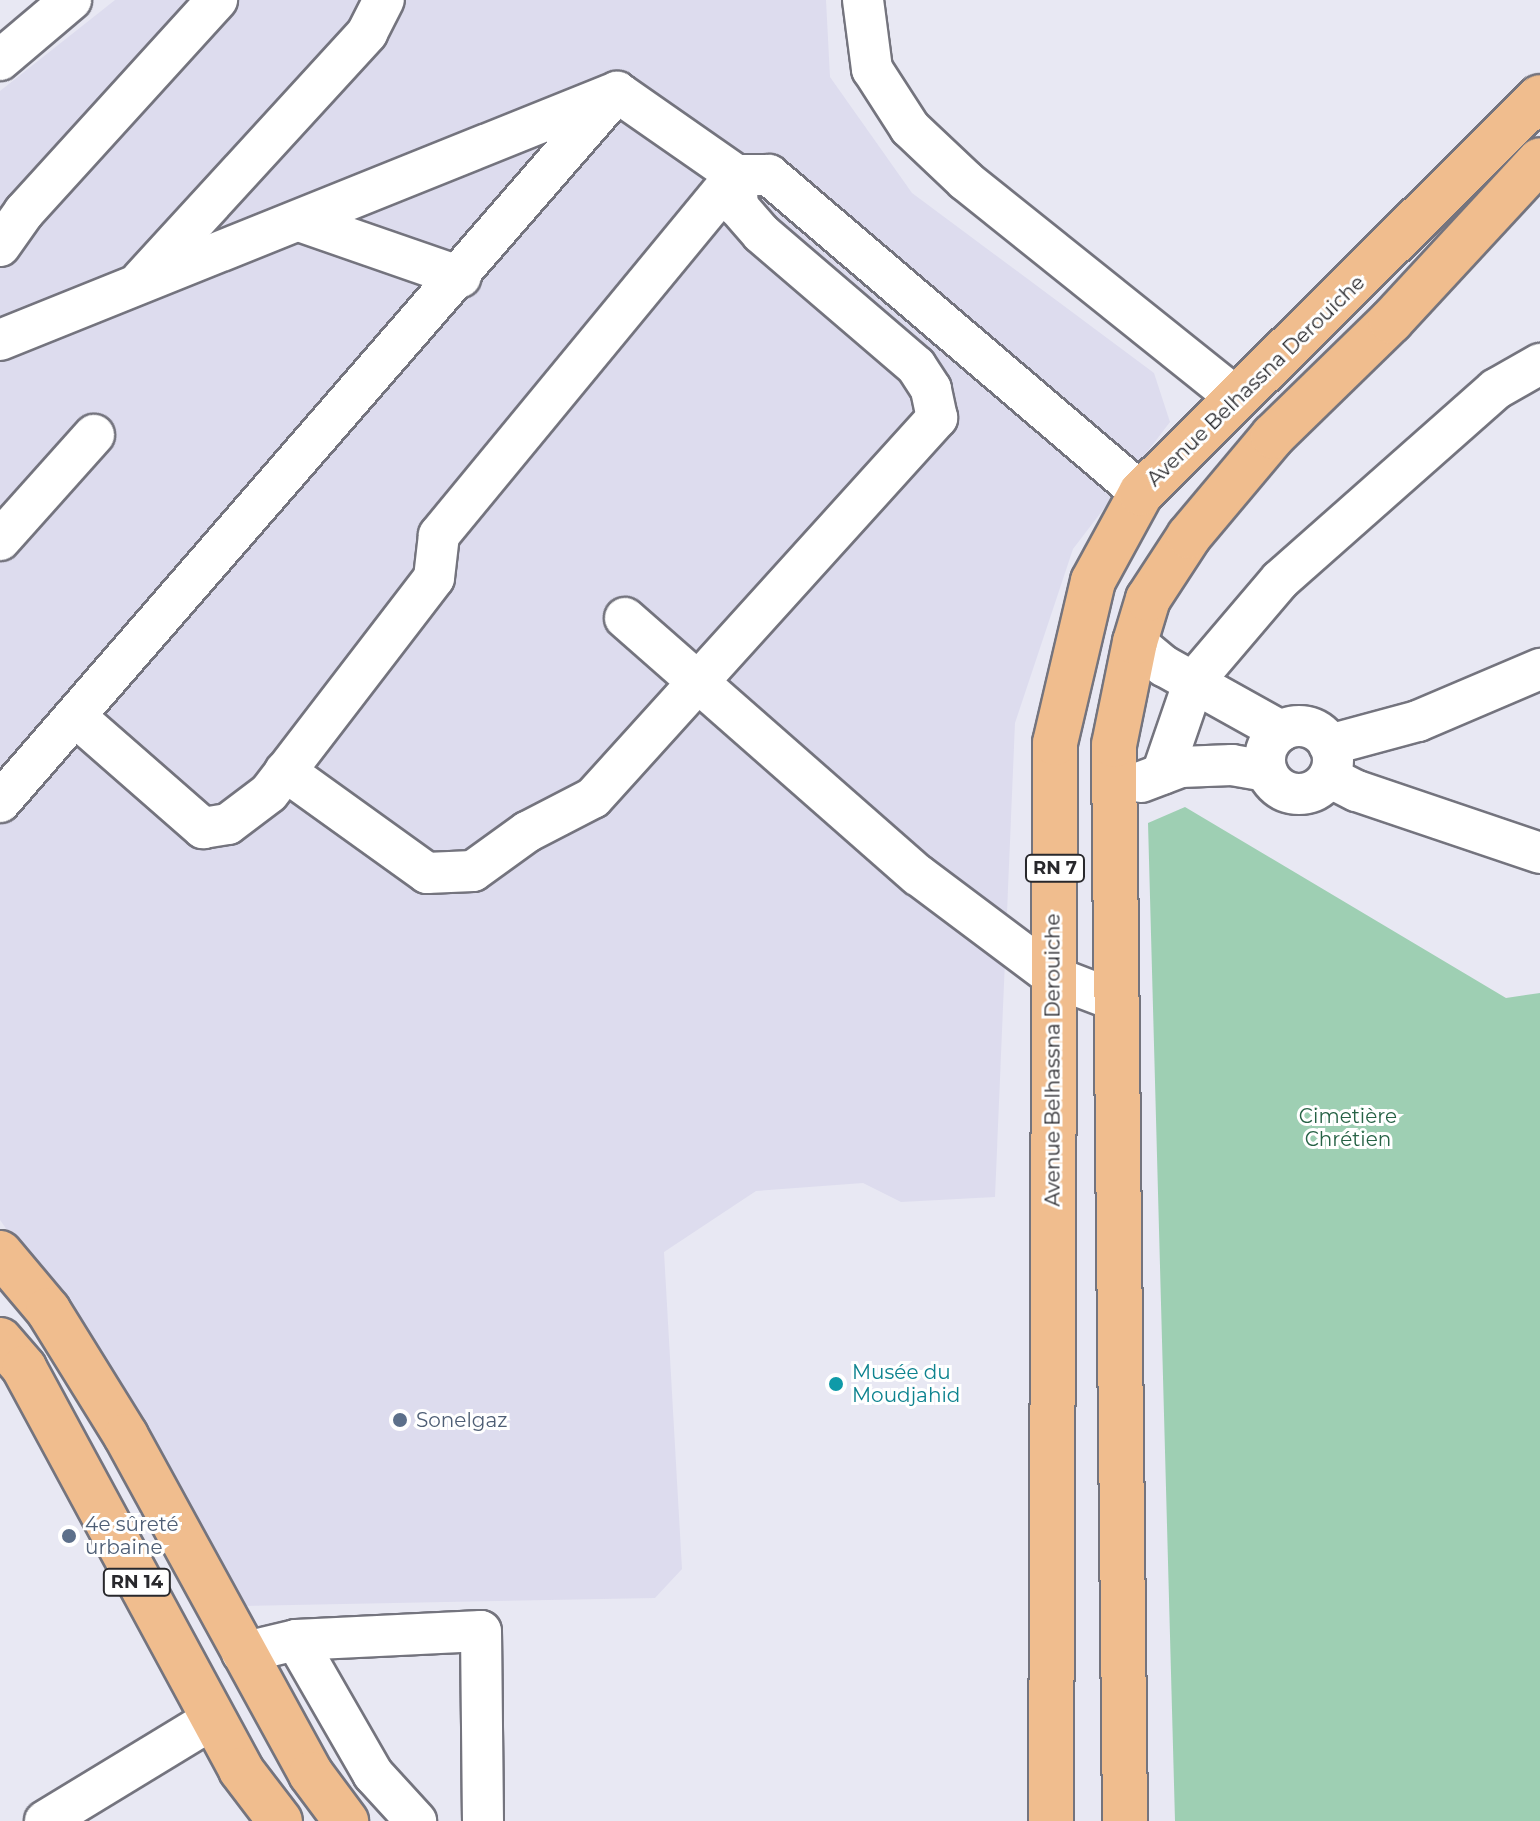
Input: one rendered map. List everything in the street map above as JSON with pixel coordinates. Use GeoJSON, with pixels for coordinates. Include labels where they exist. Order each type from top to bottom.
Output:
{"type":"FeatureCollection","features":[{"type":"Feature","properties":{"kind":"main road","name":"Avenue Belhassna Derouiche"},"geometry":{"type":"LineString","coordinates":[[1051,1821],[1055,743],[1093,581],[1141,493],[1540,97]]}},
{"type":"Feature","properties":{"kind":"main road","name":"RN 7"},"geometry":{"type":"LineString","coordinates":[[1125,1821],[1114,745],[1135,642],[1148,599],[1189,536],[1273,436],[1391,321],[1540,160]]}},
{"type":"Feature","properties":{"kind":"main road","name":"RN 14"},"geometry":{"type":"LineString","coordinates":[[0,1253],[48,1310],[126,1436],[242,1653],[311,1774],[346,1821]]}},
{"type":"Feature","properties":{"kind":"main road","name":"RN 14"},"geometry":{"type":"LineString","coordinates":[[0,1340],[24,1368],[241,1770],[280,1821]]}},
{"type":"Feature","properties":{"kind":"street"},"geometry":{"type":"LineString","coordinates":[[0,60],[71,0]]}},
{"type":"Feature","properties":{"kind":"street"},"geometry":{"type":"LineString","coordinates":[[0,246],[24,212],[217,0]]}},
{"type":"Feature","properties":{"kind":"street"},"geometry":{"type":"LineString","coordinates":[[133,289],[367,33],[384,0]]}},
{"type":"Feature","properties":{"kind":"street"},"geometry":{"type":"LineString","coordinates":[[863,0],[872,69],[910,128],[966,181],[1236,397]]}},
{"type":"Feature","properties":{"kind":"street"},"geometry":{"type":"LineString","coordinates":[[0,340],[617,92]]}},
{"type":"Feature","properties":{"kind":"street"},"geometry":{"type":"LineString","coordinates":[[617,92],[736,175],[769,175],[1141,493]]}},
{"type":"Feature","properties":{"kind":"street"},"geometry":{"type":"LineString","coordinates":[[0,802],[461,277],[617,92]]}},
{"type":"Feature","properties":{"kind":"street"},"geometry":{"type":"LineString","coordinates":[[285,771],[427,873],[473,871],[527,832],[593,798],[937,418],[931,389],[916,366],[761,233],[738,207],[736,175]]}},
{"type":"Feature","properties":{"kind":"street"},"geometry":{"type":"LineString","coordinates":[[76,717],[203,828],[228,824],[269,793],[434,578],[439,535],[736,175]]}},
{"type":"Feature","properties":{"kind":"street"},"geometry":{"type":"LineString","coordinates":[[299,221],[461,277]]}},
{"type":"Feature","properties":{"kind":"street"},"geometry":{"type":"LineString","coordinates":[[1162,774],[1194,681],[1280,580],[1496,389],[1540,364]]}},
{"type":"Feature","properties":{"kind":"street"},"geometry":{"type":"LineString","coordinates":[[0,540],[94,435]]}},
{"type":"Feature","properties":{"kind":"street"},"geometry":{"type":"LineString","coordinates":[[625,618],[918,875],[1054,977],[1117,1001]]}},
{"type":"Feature","properties":{"kind":"street"},"geometry":{"type":"LineString","coordinates":[[1135,642],[1194,681],[1281,731]]}},
{"type":"Feature","properties":{"kind":"street"},"geometry":{"type":"LineString","coordinates":[[1540,669],[1329,761],[1302,795],[1280,789],[1266,771],[1266,748],[1281,731],[1304,726],[1329,761],[1357,791],[1540,853]]}},
{"type":"Feature","properties":{"kind":"street"},"geometry":{"type":"LineString","coordinates":[[1115,792],[1181,767],[1232,765],[1266,771]]}},
{"type":"Feature","properties":{"kind":"street"},"geometry":{"type":"LineString","coordinates":[[242,1653],[296,1640],[481,1631],[483,1821]]}},
{"type":"Feature","properties":{"kind":"street"},"geometry":{"type":"LineString","coordinates":[[296,1640],[373,1774],[416,1821]]}},
{"type":"Feature","properties":{"kind":"street"},"geometry":{"type":"LineString","coordinates":[[45,1821],[213,1719]]}},
{"type":"Feature","properties":{"kind":"shaded area"},"geometry":{"type":"Polygon","coordinates":[[[115,0],[826,0],[830,77],[912,193],[1154,373],[1170,422],[1073,549],[1015,723],[995,1197],[901,1202],[863,1183],[756,1191],[664,1252],[682,1569],[655,1598],[239,1606],[36,1271],[0,1220],[0,91],[115,0]]]}},
{"type":"Feature","properties":{"kind":"green space","name":"Cimetière Chrétien"},"geometry":{"type":"Polygon","coordinates":[[[1185,807],[1506,998],[1540,993],[1540,1821],[1175,1821],[1148,823],[1185,807]]]}},
{"type":"Feature","properties":{"kind":"place","name":"Musée du Moudjahid"},"geometry":{"type":"Point","coordinates":[836,1384]}},
{"type":"Feature","properties":{"kind":"place","name":"Sonelgaz"},"geometry":{"type":"Point","coordinates":[400,1420]}},
{"type":"Feature","properties":{"kind":"place","name":"4e sûreté urbaine"},"geometry":{"type":"Point","coordinates":[69,1536]}}]}
